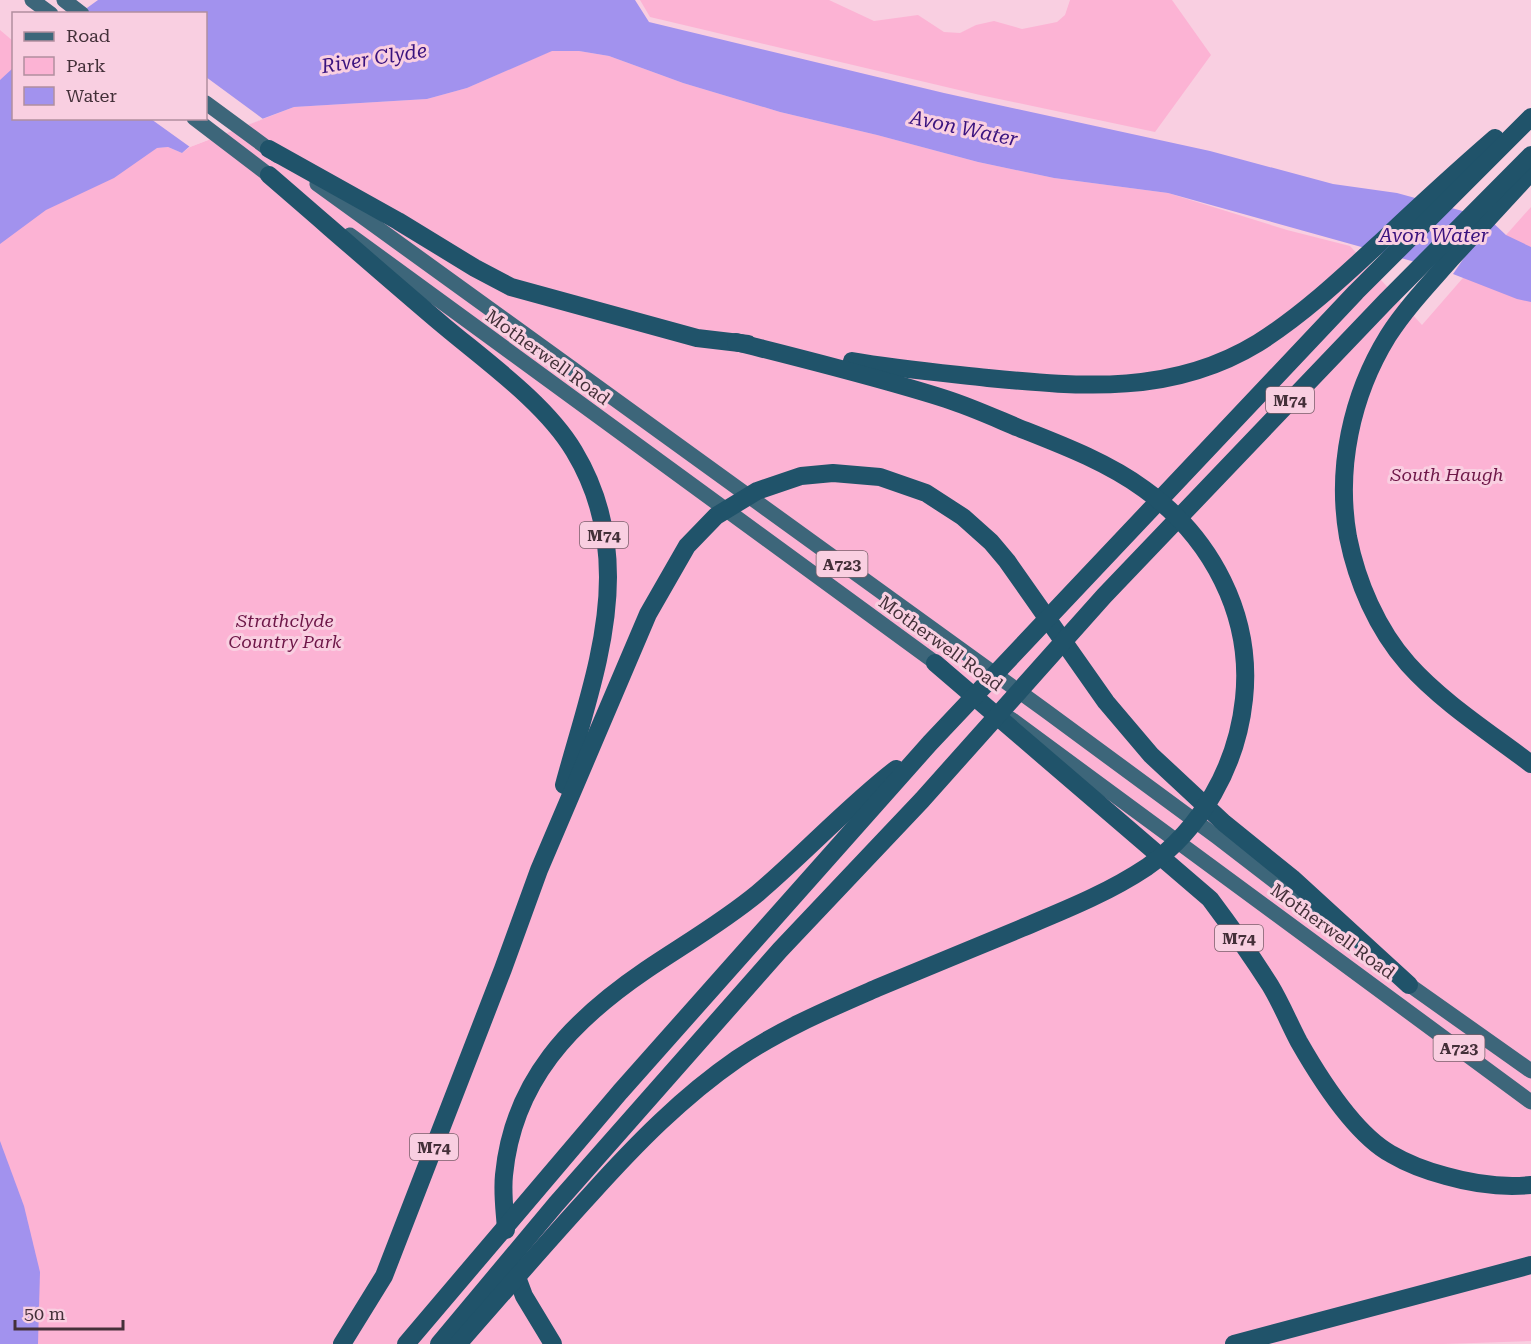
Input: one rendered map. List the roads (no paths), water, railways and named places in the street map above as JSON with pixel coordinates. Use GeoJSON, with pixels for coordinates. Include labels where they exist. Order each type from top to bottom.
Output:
{"type":"FeatureCollection","features":[{"type":"Feature","properties":{"kind":"highway"},"geometry":{"type":"LineString","coordinates":[[262,144],[398,221],[438,248],[511,287],[697,338],[736,342],[894,368],[1051,384],[1138,384],[1205,369],[1234,356],[1282,327],[1332,287],[1447,180],[1531,107]]}},
{"type":"Feature","properties":{"kind":"highway","name":"M74"},"geometry":{"type":"LineString","coordinates":[[406,1344],[635,1075],[930,743],[1356,292],[1531,117]]}},
{"type":"Feature","properties":{"kind":"highway","name":"M74"},"geometry":{"type":"LineString","coordinates":[[1531,155],[1410,305],[1387,337],[1360,394],[1350,430],[1345,461],[1344,490],[1346,523],[1359,580],[1373,612],[1407,663],[1452,706],[1531,762]]}},
{"type":"Feature","properties":{"kind":"highway","name":"M74"},"geometry":{"type":"LineString","coordinates":[[439,1344],[556,1204],[780,950],[922,800],[1163,532],[1386,301],[1501,194],[1531,172]]}},
{"type":"Feature","properties":{"kind":"highway","name":"M74"},"geometry":{"type":"LineString","coordinates":[[269,175],[519,389],[558,429],[574,450],[590,483],[603,525],[608,578],[602,635],[595,667],[560,798],[507,926],[483,1019]]}},
{"type":"Feature","properties":{"kind":"highway"},"geometry":{"type":"LineString","coordinates":[[458,1344],[622,1159],[690,1093],[743,1055],[803,1021],[1061,912],[1118,885],[1171,848],[1203,811],[1219,785],[1232,756],[1243,713],[1246,686],[1239,620],[1225,584],[1207,552],[1185,524],[1166,507],[1143,488],[1089,457],[951,401],[825,364],[736,342]]}},
{"type":"Feature","properties":{"kind":"highway","name":"M74"},"geometry":{"type":"LineString","coordinates":[[342,1344],[384,1276],[539,870],[648,614],[678,559],[694,538],[716,516],[746,496],[779,482],[824,473],[858,474],[900,482],[926,493],[963,517],[991,542],[1007,561],[1106,702],[1151,755],[1224,823],[1292,878],[1409,985]]}},
{"type":"Feature","properties":{"kind":"highway","name":"M74"},"geometry":{"type":"LineString","coordinates":[[935,663],[1210,899],[1241,940],[1271,987],[1299,1041],[1326,1085],[1358,1127],[1389,1153],[1428,1172],[1474,1184],[1511,1187],[1531,1185]]}},
{"type":"Feature","properties":{"kind":"highway","name":"M74"},"geometry":{"type":"LineString","coordinates":[[553,1344],[524,1296],[513,1267],[507,1239],[504,1202],[504,1175],[517,1117],[532,1082],[549,1056],[579,1023],[606,999],[758,893],[872,788],[930,743]]}},
{"type":"Feature","properties":{"kind":"highway"},"geometry":{"type":"LineString","coordinates":[[1234,1344],[1531,1265]]}},
{"type":"Feature","properties":{"kind":"main road"},"geometry":{"type":"LineString","coordinates":[[32,0],[48,12]]}},
{"type":"Feature","properties":{"kind":"main road"},"geometry":{"type":"LineString","coordinates":[[64,0],[79,12]]}},
{"type":"Feature","properties":{"kind":"main road","name":"A723"},"geometry":{"type":"LineString","coordinates":[[207,104],[262,144]]}},
{"type":"Feature","properties":{"kind":"main road","name":"Motherwell Road"},"geometry":{"type":"LineString","coordinates":[[197,120],[441,303],[1531,1102]]}},
{"type":"Feature","properties":{"kind":"main road","name":"Motherwell Road"},"geometry":{"type":"LineString","coordinates":[[262,144],[1055,718],[1226,844],[1409,985],[1531,1071]]}},
{"type":"Feature","properties":{"kind":"water","name":"River Clyde"},"geometry":{"type":"Polygon","coordinates":[[[98,0],[635,0],[649,22],[944,93],[1210,151],[1333,184],[1397,193],[1488,218],[1451,272],[1168,193],[1054,178],[978,162],[780,112],[683,83],[609,56],[579,51],[552,51],[467,88],[427,99],[294,107],[190,146],[182,153],[168,147],[157,148],[114,178],[46,210],[0,244],[0,80],[12,69],[12,120],[207,120],[207,12],[81,12],[98,0]]]}},
{"type":"Feature","properties":{"kind":"water","name":"Avon Water"},"geometry":{"type":"Polygon","coordinates":[[[1490,220],[1506,235],[1531,247],[1531,302],[1517,299],[1453,274],[1490,220]]]}},
{"type":"Feature","properties":{"kind":"water"},"geometry":{"type":"Polygon","coordinates":[[[0,1141],[24,1206],[40,1272],[38,1344],[0,1344],[0,1141]]]}},
{"type":"Feature","properties":{"kind":"park label","name":"South Haugh"},"geometry":{"type":"Point","coordinates":[1447,474]}},
{"type":"Feature","properties":{"kind":"park label","name":"Strathclyde Country Park"},"geometry":{"type":"Point","coordinates":[285,630]}}]}
